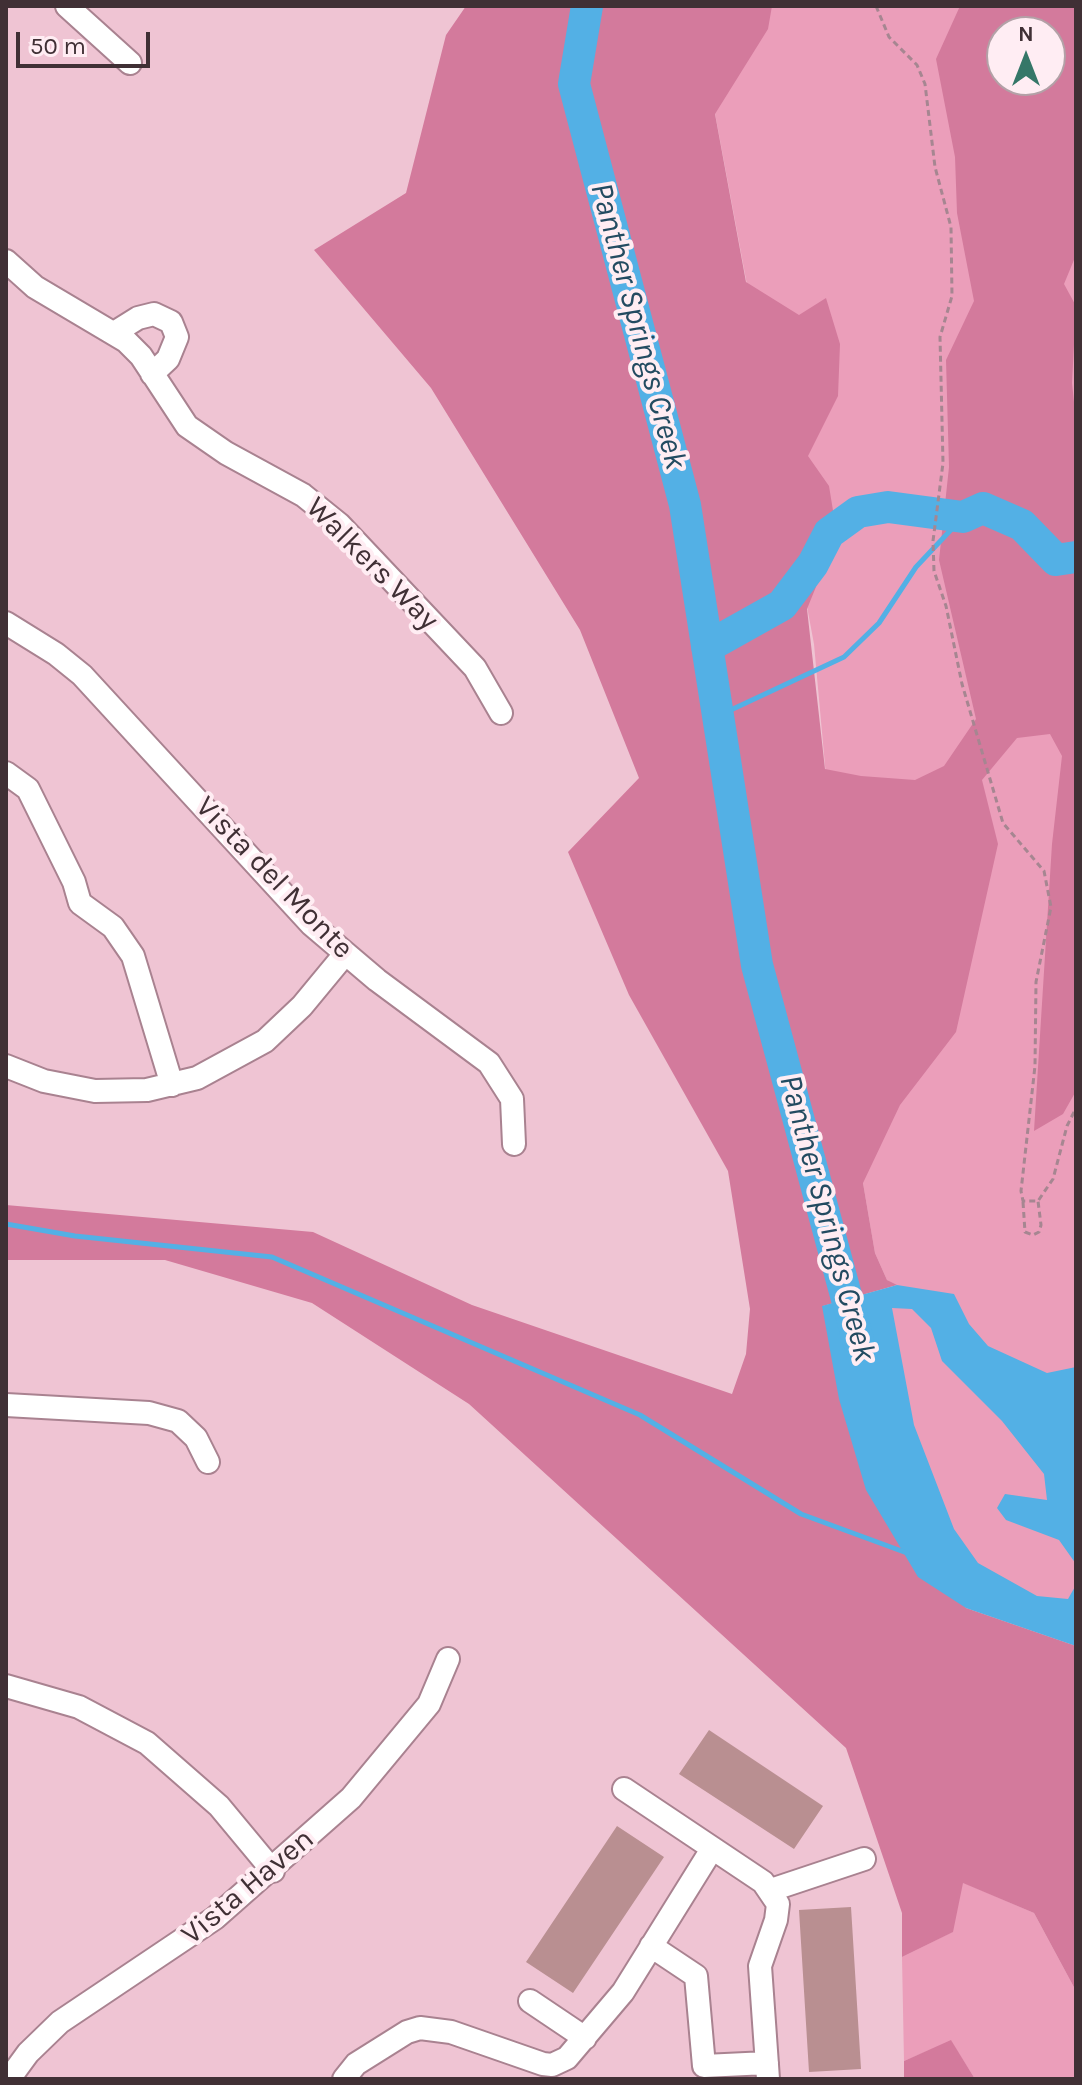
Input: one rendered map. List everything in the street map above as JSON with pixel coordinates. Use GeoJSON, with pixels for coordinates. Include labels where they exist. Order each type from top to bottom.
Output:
{"type":"FeatureCollection","features":[{"type":"Feature","properties":{"kind":"street"},"geometry":{"type":"LineString","coordinates":[[67,6],[130,63]]}},
{"type":"Feature","properties":{"kind":"street","name":"Walkers Way"},"geometry":{"type":"LineString","coordinates":[[6,261],[35,287],[114,333],[141,356],[187,426],[226,453],[303,495],[339,524],[475,668],[501,713]]}},
{"type":"Feature","properties":{"kind":"street"},"geometry":{"type":"LineString","coordinates":[[114,333],[138,318],[154,314],[171,322],[177,337],[168,359],[152,374]]}},
{"type":"Feature","properties":{"kind":"street","name":"Vista del Monte"},"geometry":{"type":"LineString","coordinates":[[6,623],[56,654],[82,675],[311,924],[345,954],[489,1063],[512,1099],[514,1144]]}},
{"type":"Feature","properties":{"kind":"street"},"geometry":{"type":"LineString","coordinates":[[6,773],[28,789],[74,882],[80,903],[113,927],[133,956],[172,1085]]}},
{"type":"Feature","properties":{"kind":"street"},"geometry":{"type":"LineString","coordinates":[[6,1066],[44,1081],[95,1091],[147,1090],[172,1085],[221,1068],[265,1041],[302,1006],[345,954]]}},
{"type":"Feature","properties":{"kind":"street"},"geometry":{"type":"LineString","coordinates":[[6,1405],[149,1413],[178,1421],[196,1438],[208,1462]]}},
{"type":"Feature","properties":{"kind":"street","name":"Vista Haven"},"geometry":{"type":"LineString","coordinates":[[9,2079],[28,2053],[60,2022],[181,1944],[273,1871],[351,1798],[429,1704],[448,1659]]}},
{"type":"Feature","properties":{"kind":"street"},"geometry":{"type":"LineString","coordinates":[[6,1686],[79,1707],[147,1743],[219,1806],[273,1871]]}},
{"type":"Feature","properties":{"kind":"street"},"geometry":{"type":"LineString","coordinates":[[624,1789],[771,1890],[778,1904],[776,1920],[760,1966],[768,2071],[704,2066],[696,1976],[651,1946]]}},
{"type":"Feature","properties":{"kind":"street"},"geometry":{"type":"LineString","coordinates":[[344,2079],[356,2064],[407,2032],[420,2028],[451,2032],[552,2065],[567,2058],[623,1992],[712,1849]]}},
{"type":"Feature","properties":{"kind":"street"},"geometry":{"type":"LineString","coordinates":[[771,1890],[864,1859]]}},
{"type":"Feature","properties":{"kind":"street"},"geometry":{"type":"LineString","coordinates":[[530,2001],[585,2038]]}},
{"type":"Feature","properties":{"kind":"path"},"geometry":{"type":"LineString","coordinates":[[876,6],[889,37],[917,65],[925,84],[935,167],[951,227],[952,296],[940,337],[943,463],[934,571],[978,746],[1003,823],[1044,871],[1051,907],[1036,982],[1035,1066],[1021,1191],[1025,1232],[1033,1235],[1039,1232],[1041,1225],[1038,1201],[1056,1170],[1067,1126],[1076,1108]]}},
{"type":"Feature","properties":{"kind":"path"},"geometry":{"type":"LineString","coordinates":[[1023,1201],[1038,1201]]}},
{"type":"Feature","properties":{"kind":"shaded area"},"geometry":{"type":"Polygon","coordinates":[[[466,6],[772,6],[768,29],[715,114],[746,282],[799,315],[826,298],[840,344],[838,396],[808,456],[829,486],[837,535],[807,609],[825,769],[861,776],[915,780],[944,766],[976,719],[939,560],[949,467],[946,360],[974,301],[957,213],[955,157],[936,59],[960,6],[1076,6],[1076,255],[1064,284],[1076,306],[1072,383],[1076,421],[1076,1091],[1063,1114],[1034,1131],[1052,844],[1062,756],[1050,734],[1017,738],[982,780],[998,844],[956,1032],[900,1105],[863,1183],[875,1253],[887,1280],[897,1285],[823,1306],[828,1329],[966,1608],[1076,1646],[1076,1991],[1034,1913],[963,1883],[953,1932],[902,1957],[902,1913],[846,1748],[469,1404],[312,1303],[165,1260],[6,1260],[6,1205],[313,1232],[472,1305],[732,1394],[746,1354],[750,1309],[728,1171],[629,995],[568,852],[639,778],[580,630],[431,388],[314,250],[406,193],[446,35],[466,6]]]}},
{"type":"Feature","properties":{"kind":"shaded area"},"geometry":{"type":"Polygon","coordinates":[[[695,6],[1076,6],[1076,1646],[966,1608],[828,1329],[822,1306],[896,1286],[887,1280],[875,1253],[863,1183],[814,644],[695,6]]]}},
{"type":"Feature","properties":{"kind":"shaded area"},"geometry":{"type":"Polygon","coordinates":[[[962,1882],[1034,1913],[1076,1991],[1076,2079],[975,2079],[951,2041],[904,2061],[902,1957],[952,1932],[962,1882]]]}},
{"type":"Feature","properties":{"kind":"shaded area"},"geometry":{"type":"Polygon","coordinates":[[[951,2040],[975,2079],[904,2079],[904,2061],[951,2040]]]}},
{"type":"Feature","properties":{"kind":"water"},"geometry":{"type":"Polygon","coordinates":[[[897,1285],[954,1294],[969,1324],[988,1346],[1047,1373],[1076,1367],[1076,1564],[1059,1540],[1006,1520],[997,1508],[1005,1494],[1047,1500],[1044,1474],[1002,1421],[942,1361],[931,1328],[912,1309],[892,1308],[914,1425],[954,1529],[978,1563],[1037,1596],[1068,1599],[1076,1585],[1076,1646],[966,1608],[918,1577],[866,1490],[839,1399],[822,1306],[897,1285]]]}},
{"type":"Feature","properties":{"kind":"building"},"geometry":{"type":"Polygon","coordinates":[[[709,1730],[823,1806],[794,1849],[679,1774],[709,1730]]]}},
{"type":"Feature","properties":{"kind":"building"},"geometry":{"type":"Polygon","coordinates":[[[617,1826],[664,1857],[573,1993],[526,1962],[617,1826]]]}},
{"type":"Feature","properties":{"kind":"building"},"geometry":{"type":"Polygon","coordinates":[[[851,1907],[861,2069],[809,2072],[799,1910],[851,1907]]]}},
{"type":"Feature","properties":{"kind":"waterway","name":"Panther Springs Creek"},"geometry":{"type":"LineString","coordinates":[[587,6],[574,84],[685,505],[757,965],[858,1340]]}},
{"type":"Feature","properties":{"kind":"waterway","name":"Panther Springs Creek"},"geometry":{"type":"LineString","coordinates":[[707,647],[782,605],[813,564],[829,533],[858,512],[888,507],[963,517],[983,508],[1022,525],[1056,560],[1076,557]]}},
{"type":"Feature","properties":{"kind":"waterway","name":"Panther Springs Creek"},"geometry":{"type":"LineString","coordinates":[[718,716],[844,657],[879,623],[916,567],[963,517]]}},
{"type":"Feature","properties":{"kind":"waterway"},"geometry":{"type":"LineString","coordinates":[[6,1224],[75,1236],[272,1257],[640,1415],[801,1514],[907,1553]]}}]}
